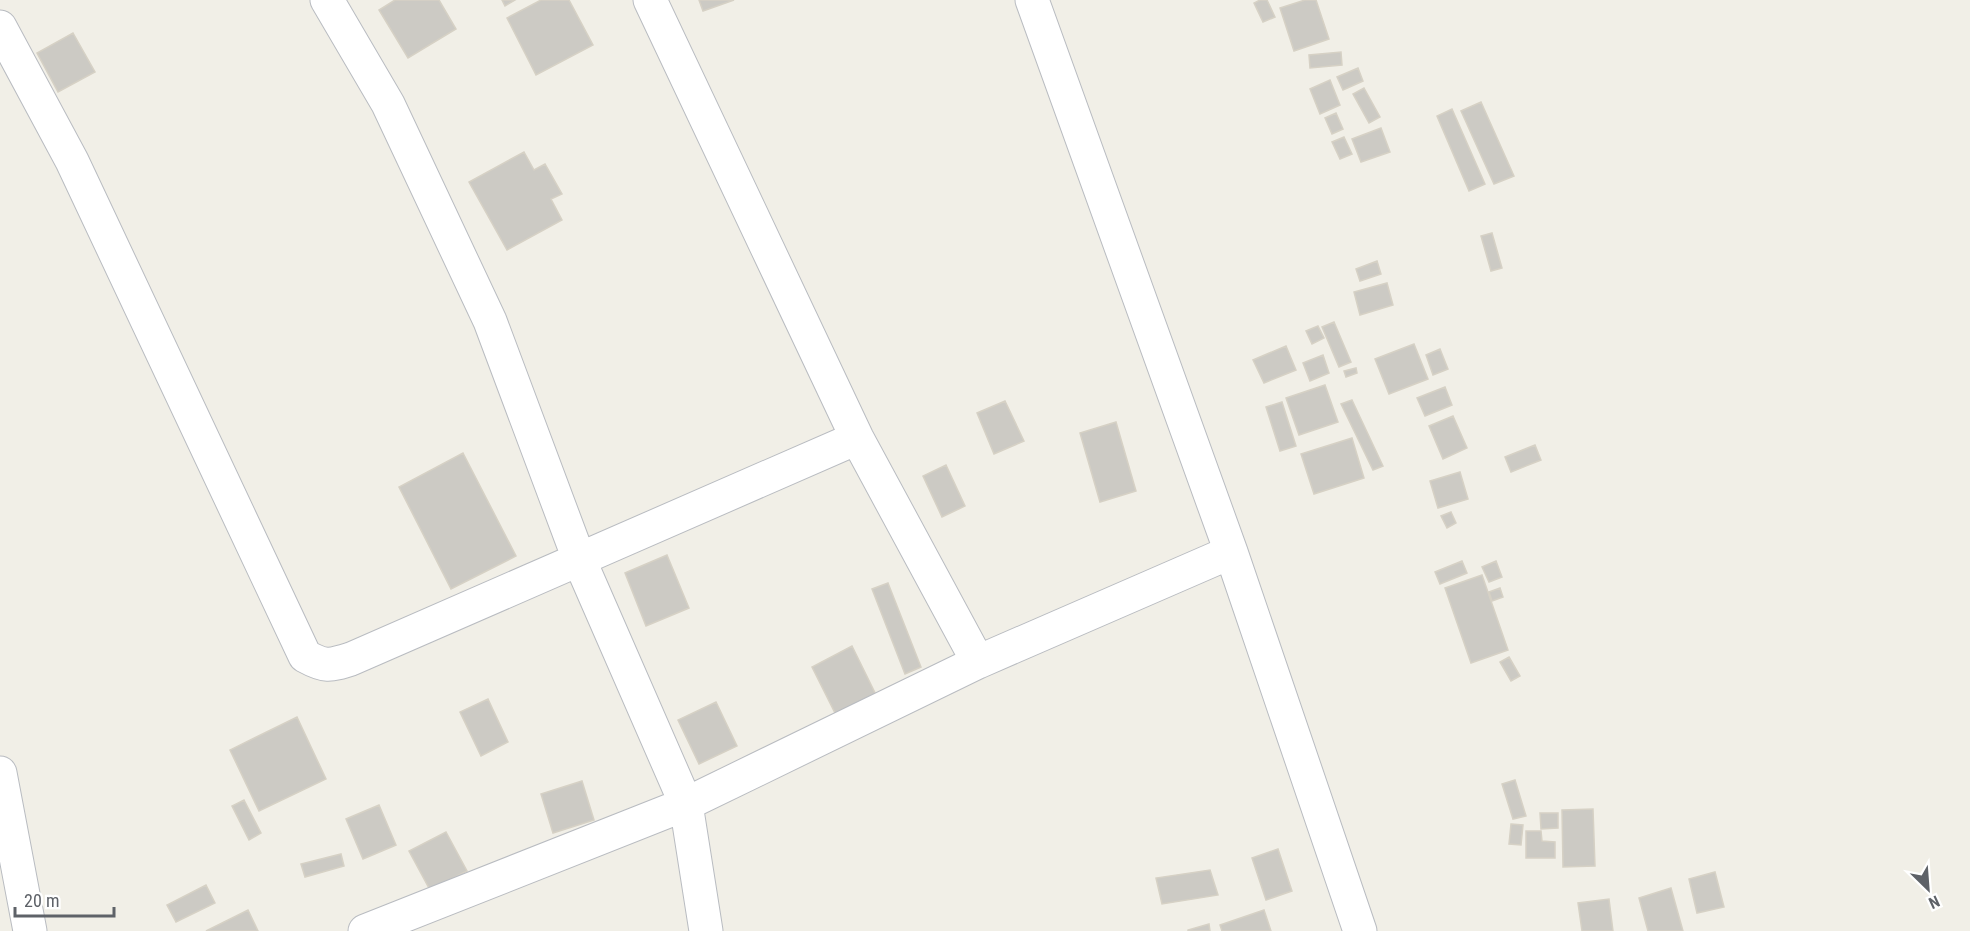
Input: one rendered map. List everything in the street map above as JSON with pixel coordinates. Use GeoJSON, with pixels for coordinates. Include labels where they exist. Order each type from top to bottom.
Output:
{"type":"FeatureCollection","features":[{"type":"Feature","properties":{"kind":"street"},"geometry":{"type":"LineString","coordinates":[[327,0],[388,104],[490,321],[579,559],[686,804],[705,931]]}},
{"type":"Feature","properties":{"kind":"street"},"geometry":{"type":"LineString","coordinates":[[650,0],[857,438],[978,662]]}},
{"type":"Feature","properties":{"kind":"street"},"geometry":{"type":"LineString","coordinates":[[1032,0],[1231,552],[1360,931]]}},
{"type":"Feature","properties":{"kind":"street"},"geometry":{"type":"LineString","coordinates":[[0,27],[72,161],[305,656],[320,665],[336,664],[351,659],[857,438]]}},
{"type":"Feature","properties":{"kind":"street"},"geometry":{"type":"LineString","coordinates":[[365,931],[686,804],[978,662],[1231,552]]}},
{"type":"Feature","properties":{"kind":"street"},"geometry":{"type":"LineString","coordinates":[[0,773],[30,931]]}},
{"type":"Feature","properties":{"kind":"building"},"geometry":{"type":"Polygon","coordinates":[[[395,0],[439,0],[456,29],[408,58],[379,10],[395,0]]]}},
{"type":"Feature","properties":{"kind":"building"},"geometry":{"type":"Polygon","coordinates":[[[502,0],[515,0],[505,6],[502,0]]]}},
{"type":"Feature","properties":{"kind":"building"},"geometry":{"type":"Polygon","coordinates":[[[541,0],[569,0],[593,45],[536,75],[507,18],[541,0]]]}},
{"type":"Feature","properties":{"kind":"building"},"geometry":{"type":"Polygon","coordinates":[[[699,0],[734,0],[703,11],[699,0]]]}},
{"type":"Feature","properties":{"kind":"building"},"geometry":{"type":"Polygon","coordinates":[[[1267,0],[1275,17],[1263,22],[1254,3],[1267,0]]]}},
{"type":"Feature","properties":{"kind":"building"},"geometry":{"type":"Polygon","coordinates":[[[1305,0],[1316,0],[1329,39],[1294,51],[1280,8],[1305,0]]]}},
{"type":"Feature","properties":{"kind":"building"},"geometry":{"type":"Polygon","coordinates":[[[73,33],[95,72],[58,92],[37,53],[73,33]]]}},
{"type":"Feature","properties":{"kind":"building"},"geometry":{"type":"Polygon","coordinates":[[[1341,52],[1342,65],[1310,68],[1309,55],[1341,52]]]}},
{"type":"Feature","properties":{"kind":"building"},"geometry":{"type":"Polygon","coordinates":[[[1358,68],[1363,81],[1343,90],[1337,77],[1358,68]]]}},
{"type":"Feature","properties":{"kind":"building"},"geometry":{"type":"Polygon","coordinates":[[[1330,80],[1340,105],[1320,114],[1310,89],[1330,80]]]}},
{"type":"Feature","properties":{"kind":"building"},"geometry":{"type":"Polygon","coordinates":[[[1364,88],[1380,117],[1369,123],[1353,94],[1364,88]]]}},
{"type":"Feature","properties":{"kind":"building"},"geometry":{"type":"Polygon","coordinates":[[[1481,102],[1514,176],[1494,184],[1461,111],[1481,102]]]}},
{"type":"Feature","properties":{"kind":"building"},"geometry":{"type":"Polygon","coordinates":[[[1452,109],[1485,184],[1469,191],[1437,116],[1452,109]]]}},
{"type":"Feature","properties":{"kind":"building"},"geometry":{"type":"Polygon","coordinates":[[[1336,113],[1343,129],[1332,134],[1325,118],[1336,113]]]}},
{"type":"Feature","properties":{"kind":"building"},"geometry":{"type":"Polygon","coordinates":[[[1381,128],[1390,152],[1361,162],[1352,139],[1381,128]]]}},
{"type":"Feature","properties":{"kind":"building"},"geometry":{"type":"Polygon","coordinates":[[[1344,137],[1352,154],[1340,159],[1332,142],[1344,137]]]}},
{"type":"Feature","properties":{"kind":"building"},"geometry":{"type":"Polygon","coordinates":[[[524,152],[534,170],[545,164],[562,194],[551,199],[562,220],[507,250],[469,182],[524,152]]]}},
{"type":"Feature","properties":{"kind":"building"},"geometry":{"type":"Polygon","coordinates":[[[1492,233],[1502,268],[1491,271],[1481,236],[1492,233]]]}},
{"type":"Feature","properties":{"kind":"building"},"geometry":{"type":"Polygon","coordinates":[[[1377,261],[1381,274],[1360,281],[1356,269],[1377,261]]]}},
{"type":"Feature","properties":{"kind":"building"},"geometry":{"type":"Polygon","coordinates":[[[1387,283],[1393,305],[1360,315],[1354,292],[1387,283]]]}},
{"type":"Feature","properties":{"kind":"building"},"geometry":{"type":"Polygon","coordinates":[[[1334,322],[1351,362],[1339,367],[1322,327],[1334,322]]]}},
{"type":"Feature","properties":{"kind":"building"},"geometry":{"type":"Polygon","coordinates":[[[1318,326],[1324,338],[1312,344],[1306,331],[1318,326]]]}},
{"type":"Feature","properties":{"kind":"building"},"geometry":{"type":"Polygon","coordinates":[[[1414,344],[1428,379],[1389,394],[1375,359],[1414,344]]]}},
{"type":"Feature","properties":{"kind":"building"},"geometry":{"type":"Polygon","coordinates":[[[1286,346],[1296,370],[1264,383],[1253,360],[1286,346]]]}},
{"type":"Feature","properties":{"kind":"building"},"geometry":{"type":"Polygon","coordinates":[[[1440,349],[1448,369],[1433,375],[1426,355],[1440,349]]]}},
{"type":"Feature","properties":{"kind":"building"},"geometry":{"type":"Polygon","coordinates":[[[1323,355],[1329,373],[1310,381],[1303,363],[1323,355]]]}},
{"type":"Feature","properties":{"kind":"building"},"geometry":{"type":"Polygon","coordinates":[[[1356,368],[1357,373],[1346,377],[1344,371],[1356,368]]]}},
{"type":"Feature","properties":{"kind":"building"},"geometry":{"type":"Polygon","coordinates":[[[1325,385],[1338,422],[1299,435],[1286,398],[1325,385]]]}},
{"type":"Feature","properties":{"kind":"building"},"geometry":{"type":"Polygon","coordinates":[[[1445,387],[1452,405],[1425,416],[1417,398],[1445,387]]]}},
{"type":"Feature","properties":{"kind":"building"},"geometry":{"type":"Polygon","coordinates":[[[1352,400],[1383,466],[1373,470],[1341,404],[1352,400]]]}},
{"type":"Feature","properties":{"kind":"building"},"geometry":{"type":"Polygon","coordinates":[[[1005,401],[1024,441],[994,454],[977,413],[1005,401]]]}},
{"type":"Feature","properties":{"kind":"building"},"geometry":{"type":"Polygon","coordinates":[[[1282,402],[1296,446],[1280,451],[1266,407],[1282,402]]]}},
{"type":"Feature","properties":{"kind":"building"},"geometry":{"type":"Polygon","coordinates":[[[1453,416],[1467,448],[1443,459],[1429,426],[1453,416]]]}},
{"type":"Feature","properties":{"kind":"building"},"geometry":{"type":"Polygon","coordinates":[[[1116,422],[1136,491],[1100,502],[1080,433],[1116,422]]]}},
{"type":"Feature","properties":{"kind":"building"},"geometry":{"type":"Polygon","coordinates":[[[1352,438],[1364,478],[1314,494],[1301,454],[1352,438]]]}},
{"type":"Feature","properties":{"kind":"building"},"geometry":{"type":"Polygon","coordinates":[[[1535,445],[1541,460],[1511,472],[1505,457],[1535,445]]]}},
{"type":"Feature","properties":{"kind":"building"},"geometry":{"type":"Polygon","coordinates":[[[463,453],[516,556],[451,589],[399,487],[463,453]]]}},
{"type":"Feature","properties":{"kind":"building"},"geometry":{"type":"Polygon","coordinates":[[[946,465],[965,506],[942,517],[923,476],[946,465]]]}},
{"type":"Feature","properties":{"kind":"building"},"geometry":{"type":"Polygon","coordinates":[[[1460,472],[1468,499],[1438,508],[1430,481],[1460,472]]]}},
{"type":"Feature","properties":{"kind":"building"},"geometry":{"type":"Polygon","coordinates":[[[1451,512],[1456,523],[1447,528],[1441,516],[1451,512]]]}},
{"type":"Feature","properties":{"kind":"building"},"geometry":{"type":"Polygon","coordinates":[[[667,555],[689,608],[646,626],[625,573],[667,555]]]}},
{"type":"Feature","properties":{"kind":"building"},"geometry":{"type":"Polygon","coordinates":[[[1462,561],[1467,573],[1440,584],[1435,572],[1462,561]]]}},
{"type":"Feature","properties":{"kind":"building"},"geometry":{"type":"Polygon","coordinates":[[[1496,561],[1502,577],[1489,582],[1482,567],[1496,561]]]}},
{"type":"Feature","properties":{"kind":"building"},"geometry":{"type":"Polygon","coordinates":[[[1482,575],[1508,650],[1471,663],[1445,588],[1482,575]]]}},
{"type":"Feature","properties":{"kind":"building"},"geometry":{"type":"Polygon","coordinates":[[[888,583],[921,667],[905,674],[872,589],[888,583]]]}},
{"type":"Feature","properties":{"kind":"building"},"geometry":{"type":"Polygon","coordinates":[[[1500,588],[1503,597],[1492,601],[1489,592],[1500,588]]]}},
{"type":"Feature","properties":{"kind":"building"},"geometry":{"type":"Polygon","coordinates":[[[852,646],[879,701],[839,721],[812,667],[852,646]]]}},
{"type":"Feature","properties":{"kind":"building"},"geometry":{"type":"Polygon","coordinates":[[[1509,657],[1520,676],[1511,681],[1500,662],[1509,657]]]}},
{"type":"Feature","properties":{"kind":"building"},"geometry":{"type":"Polygon","coordinates":[[[488,699],[508,742],[481,756],[460,712],[488,699]]]}},
{"type":"Feature","properties":{"kind":"building"},"geometry":{"type":"Polygon","coordinates":[[[716,702],[737,746],[699,764],[678,720],[716,702]]]}},
{"type":"Feature","properties":{"kind":"building"},"geometry":{"type":"Polygon","coordinates":[[[297,717],[326,779],[259,811],[230,750],[297,717]]]}},
{"type":"Feature","properties":{"kind":"building"},"geometry":{"type":"Polygon","coordinates":[[[1515,780],[1526,816],[1513,819],[1502,784],[1515,780]]]}},
{"type":"Feature","properties":{"kind":"building"},"geometry":{"type":"Polygon","coordinates":[[[582,781],[594,820],[553,833],[541,794],[582,781]]]}},
{"type":"Feature","properties":{"kind":"building"},"geometry":{"type":"Polygon","coordinates":[[[244,800],[261,833],[249,840],[232,806],[244,800]]]}},
{"type":"Feature","properties":{"kind":"building"},"geometry":{"type":"Polygon","coordinates":[[[379,805],[396,845],[363,859],[346,819],[379,805]]]}},
{"type":"Feature","properties":{"kind":"building"},"geometry":{"type":"Polygon","coordinates":[[[1593,809],[1595,866],[1563,867],[1562,810],[1593,809]]]}},
{"type":"Feature","properties":{"kind":"building"},"geometry":{"type":"Polygon","coordinates":[[[1540,813],[1558,813],[1558,828],[1541,829],[1540,813]]]}},
{"type":"Feature","properties":{"kind":"building"},"geometry":{"type":"Polygon","coordinates":[[[1511,824],[1523,825],[1521,845],[1509,844],[1511,824]]]}},
{"type":"Feature","properties":{"kind":"building"},"geometry":{"type":"Polygon","coordinates":[[[1526,831],[1541,831],[1542,841],[1555,842],[1555,858],[1526,858],[1526,831]]]}},
{"type":"Feature","properties":{"kind":"building"},"geometry":{"type":"Polygon","coordinates":[[[446,832],[467,871],[430,890],[409,851],[446,832]]]}},
{"type":"Feature","properties":{"kind":"building"},"geometry":{"type":"Polygon","coordinates":[[[1278,849],[1292,891],[1266,900],[1252,858],[1278,849]]]}},
{"type":"Feature","properties":{"kind":"building"},"geometry":{"type":"Polygon","coordinates":[[[341,854],[344,866],[305,877],[301,864],[341,854]]]}},
{"type":"Feature","properties":{"kind":"building"},"geometry":{"type":"Polygon","coordinates":[[[1210,870],[1218,895],[1162,904],[1156,878],[1210,870]]]}},
{"type":"Feature","properties":{"kind":"building"},"geometry":{"type":"Polygon","coordinates":[[[1715,872],[1724,907],[1697,913],[1689,879],[1715,872]]]}},
{"type":"Feature","properties":{"kind":"building"},"geometry":{"type":"Polygon","coordinates":[[[206,885],[215,903],[176,922],[167,905],[206,885]]]}},
{"type":"Feature","properties":{"kind":"building"},"geometry":{"type":"Polygon","coordinates":[[[1671,888],[1683,931],[1648,931],[1639,898],[1671,888]]]}},
{"type":"Feature","properties":{"kind":"building"},"geometry":{"type":"Polygon","coordinates":[[[1609,899],[1613,931],[1582,931],[1578,903],[1609,899]]]}},
{"type":"Feature","properties":{"kind":"building"},"geometry":{"type":"Polygon","coordinates":[[[248,910],[258,931],[206,931],[248,910]]]}},
{"type":"Feature","properties":{"kind":"building"},"geometry":{"type":"Polygon","coordinates":[[[1264,910],[1271,931],[1222,931],[1220,925],[1264,910]]]}},
{"type":"Feature","properties":{"kind":"building"},"geometry":{"type":"Polygon","coordinates":[[[1209,924],[1210,931],[1188,931],[1188,930],[1209,924]]]}}]}
